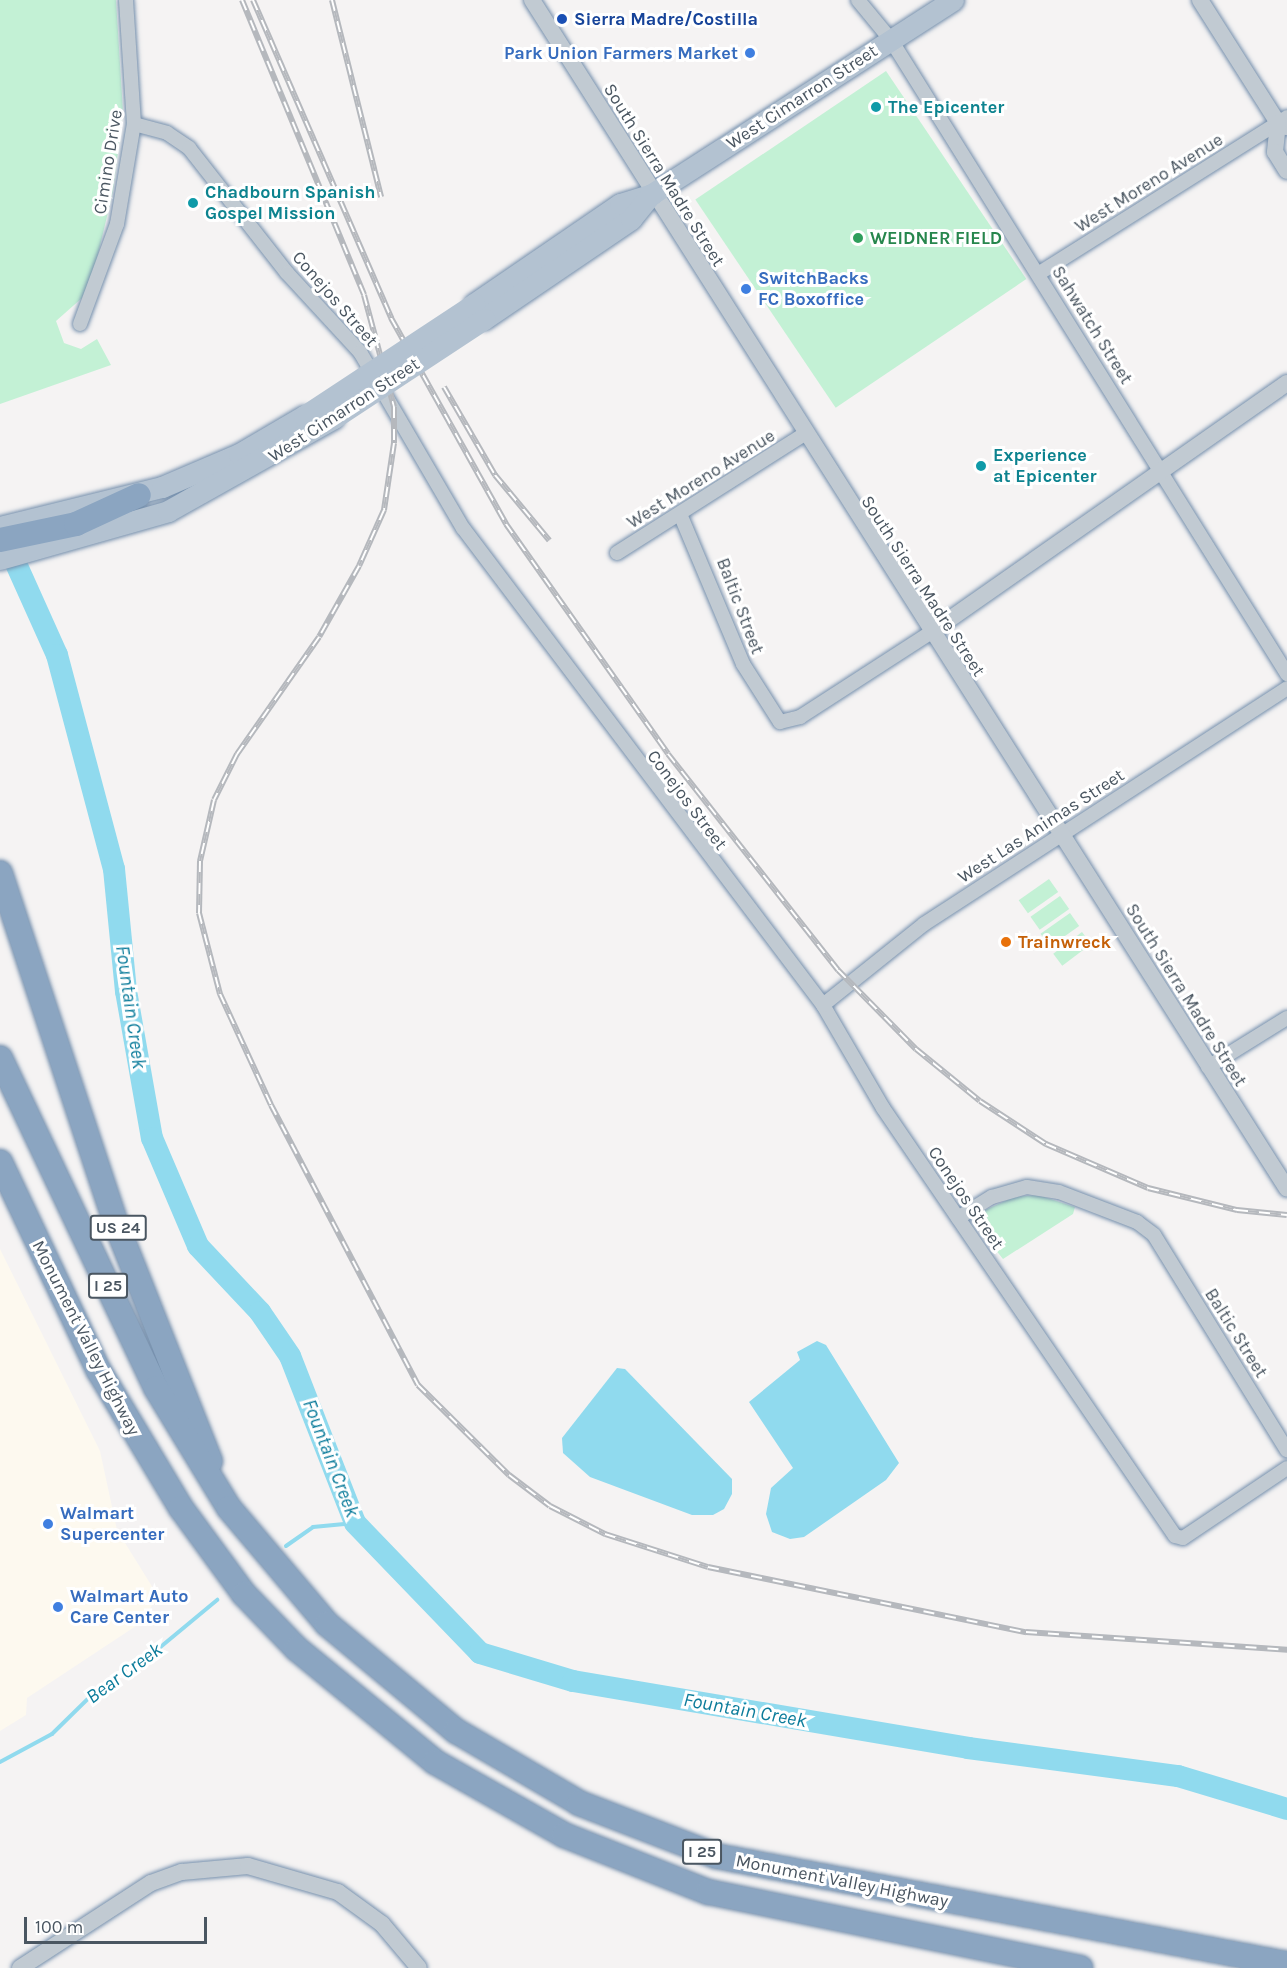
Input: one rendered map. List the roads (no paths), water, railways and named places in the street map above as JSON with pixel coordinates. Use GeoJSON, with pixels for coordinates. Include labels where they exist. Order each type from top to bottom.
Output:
{"type":"FeatureCollection","features":[{"type":"Feature","properties":{"kind":"highway"},"geometry":{"type":"LineString","coordinates":[[0,540],[74,518],[139,495]]}},
{"type":"Feature","properties":{"kind":"highway","name":"US 24"},"geometry":{"type":"LineString","coordinates":[[0,873],[117,1226],[229,1508]]}},
{"type":"Feature","properties":{"kind":"highway","name":"Monument Valley Highway"},"geometry":{"type":"LineString","coordinates":[[0,1058],[156,1388],[229,1508],[327,1624],[403,1690],[516,1770],[614,1819],[770,1870],[1287,1964]]}},
{"type":"Feature","properties":{"kind":"highway","name":"Monument Valley Highway"},"geometry":{"type":"LineString","coordinates":[[0,1162],[64,1301],[159,1473],[244,1593],[338,1687],[435,1762],[564,1835],[708,1892],[1080,1968]]}},
{"type":"Feature","properties":{"kind":"highway"},"geometry":{"type":"LineString","coordinates":[[0,1197],[64,1301]]}},
{"type":"Feature","properties":{"kind":"main road","name":"West Cimarron Street"},"geometry":{"type":"LineString","coordinates":[[0,559],[127,527],[209,491],[334,418],[620,204],[652,194],[953,0]]}},
{"type":"Feature","properties":{"kind":"main road","name":"West Cimarron Street"},"geometry":{"type":"LineString","coordinates":[[139,495],[239,454],[479,311]]}},
{"type":"Feature","properties":{"kind":"main road"},"geometry":{"type":"LineString","coordinates":[[0,527],[74,518]]}},
{"type":"Feature","properties":{"kind":"street","name":"Cimino Drive"},"geometry":{"type":"LineString","coordinates":[[80,324],[117,224],[134,124],[126,0]]}},
{"type":"Feature","properties":{"kind":"street","name":"South Sierra Madre Street"},"geometry":{"type":"LineString","coordinates":[[532,0],[803,435],[1287,1189]]}},
{"type":"Feature","properties":{"kind":"street","name":"Sahwatch Street"},"geometry":{"type":"LineString","coordinates":[[858,0],[891,40],[1149,448],[1158,473],[1287,674]]}},
{"type":"Feature","properties":{"kind":"street"},"geometry":{"type":"LineString","coordinates":[[1200,0],[1284,122],[1275,152],[1287,171]]}},
{"type":"Feature","properties":{"kind":"street","name":"West Moreno Avenue"},"geometry":{"type":"LineString","coordinates":[[1038,274],[1284,122]]}},
{"type":"Feature","properties":{"kind":"street","name":"Conejos Street"},"geometry":{"type":"LineString","coordinates":[[134,124],[167,133],[189,148],[287,273],[360,352],[463,528],[823,1005],[958,1218],[1175,1536],[1183,1538],[1287,1468]]}},
{"type":"Feature","properties":{"kind":"street"},"geometry":{"type":"LineString","coordinates":[[930,633],[1287,383]]}},
{"type":"Feature","properties":{"kind":"street","name":"West Moreno Avenue"},"geometry":{"type":"LineString","coordinates":[[617,553],[803,435]]}},
{"type":"Feature","properties":{"kind":"street","name":"Baltic Street"},"geometry":{"type":"LineString","coordinates":[[680,514],[722,620],[768,709],[780,722],[800,717],[930,633]]}},
{"type":"Feature","properties":{"kind":"street","name":"West Las Animas Street"},"geometry":{"type":"LineString","coordinates":[[823,1005],[924,924],[1287,688]]}},
{"type":"Feature","properties":{"kind":"street"},"geometry":{"type":"LineString","coordinates":[[1208,1067],[1287,1018]]}},
{"type":"Feature","properties":{"kind":"street","name":"Baltic Street"},"geometry":{"type":"LineString","coordinates":[[958,1218],[1011,1190],[1044,1188],[1119,1213],[1154,1235],[1287,1450]]}},
{"type":"Feature","properties":{"kind":"street"},"geometry":{"type":"LineString","coordinates":[[20,1968],[151,1883],[182,1872],[248,1866],[338,1892],[382,1924],[419,1968]]}},
{"type":"Feature","properties":{"kind":"water"},"geometry":{"type":"Polygon","coordinates":[[[817,1341],[826,1345],[899,1463],[886,1480],[804,1537],[790,1539],[772,1532],[766,1514],[771,1488],[793,1468],[749,1402],[800,1360],[797,1352],[817,1341]]]}},
{"type":"Feature","properties":{"kind":"water"},"geometry":{"type":"Polygon","coordinates":[[[617,1368],[625,1369],[732,1479],[732,1494],[724,1509],[713,1515],[692,1515],[590,1477],[563,1453],[562,1438],[617,1368]]]}},
{"type":"Feature","properties":{"kind":"waterway","name":"Fountain Creek"},"geometry":{"type":"LineString","coordinates":[[4,537],[57,655],[114,869],[126,991],[152,1138],[198,1246],[260,1312],[290,1356],[355,1523],[480,1653],[573,1681],[968,1748],[1178,1776],[1287,1809]]}},
{"type":"Feature","properties":{"kind":"waterway","name":"Bear Creek"},"geometry":{"type":"LineString","coordinates":[[286,1546],[313,1527],[355,1523]]}},
{"type":"Feature","properties":{"kind":"waterway","name":"Bear Creek"},"geometry":{"type":"LineString","coordinates":[[0,1762],[52,1734],[97,1690],[152,1654],[217,1600]]}},
{"type":"Feature","properties":{"kind":"railway"},"geometry":{"type":"LineString","coordinates":[[242,0],[364,295],[394,407],[394,443],[384,510],[359,566],[319,637],[237,754],[214,800],[200,861],[199,913],[220,994],[271,1105],[418,1385],[509,1475],[550,1506],[605,1534],[708,1567],[1026,1632],[1287,1650]]}},
{"type":"Feature","properties":{"kind":"railway"},"geometry":{"type":"LineString","coordinates":[[253,0],[391,318],[506,524],[668,754],[838,970],[916,1049],[980,1101],[1046,1144],[1148,1188],[1237,1210],[1287,1215]]}},
{"type":"Feature","properties":{"kind":"railway"},"geometry":{"type":"LineString","coordinates":[[332,0],[381,197]]}},
{"type":"Feature","properties":{"kind":"railway"},"geometry":{"type":"LineString","coordinates":[[444,387],[495,475],[549,540]]}},
{"type":"Feature","properties":{"kind":"place","name":"Sierra Madre/Costilla"},"geometry":{"type":"Point","coordinates":[562,19]}},
{"type":"Feature","properties":{"kind":"place","name":"Park Union Farmers Market"},"geometry":{"type":"Point","coordinates":[750,53]}},
{"type":"Feature","properties":{"kind":"place","name":"The Epicenter"},"geometry":{"type":"Point","coordinates":[876,107]}},
{"type":"Feature","properties":{"kind":"place","name":"Chadbourn Spanish Gospel Mission"},"geometry":{"type":"Point","coordinates":[193,203]}},
{"type":"Feature","properties":{"kind":"place","name":"WEIDNER FIELD"},"geometry":{"type":"Point","coordinates":[858,238]}},
{"type":"Feature","properties":{"kind":"place","name":"SwitchBacks FC Boxoffice"},"geometry":{"type":"Point","coordinates":[746,289]}},
{"type":"Feature","properties":{"kind":"place","name":"Experience at Epicenter"},"geometry":{"type":"Point","coordinates":[981,466]}},
{"type":"Feature","properties":{"kind":"place","name":"Trainwreck"},"geometry":{"type":"Point","coordinates":[1006,942]}},
{"type":"Feature","properties":{"kind":"place","name":"Walmart Supercenter"},"geometry":{"type":"Point","coordinates":[48,1524]}},
{"type":"Feature","properties":{"kind":"place","name":"Walmart Auto Care Center"},"geometry":{"type":"Point","coordinates":[58,1607]}}]}
